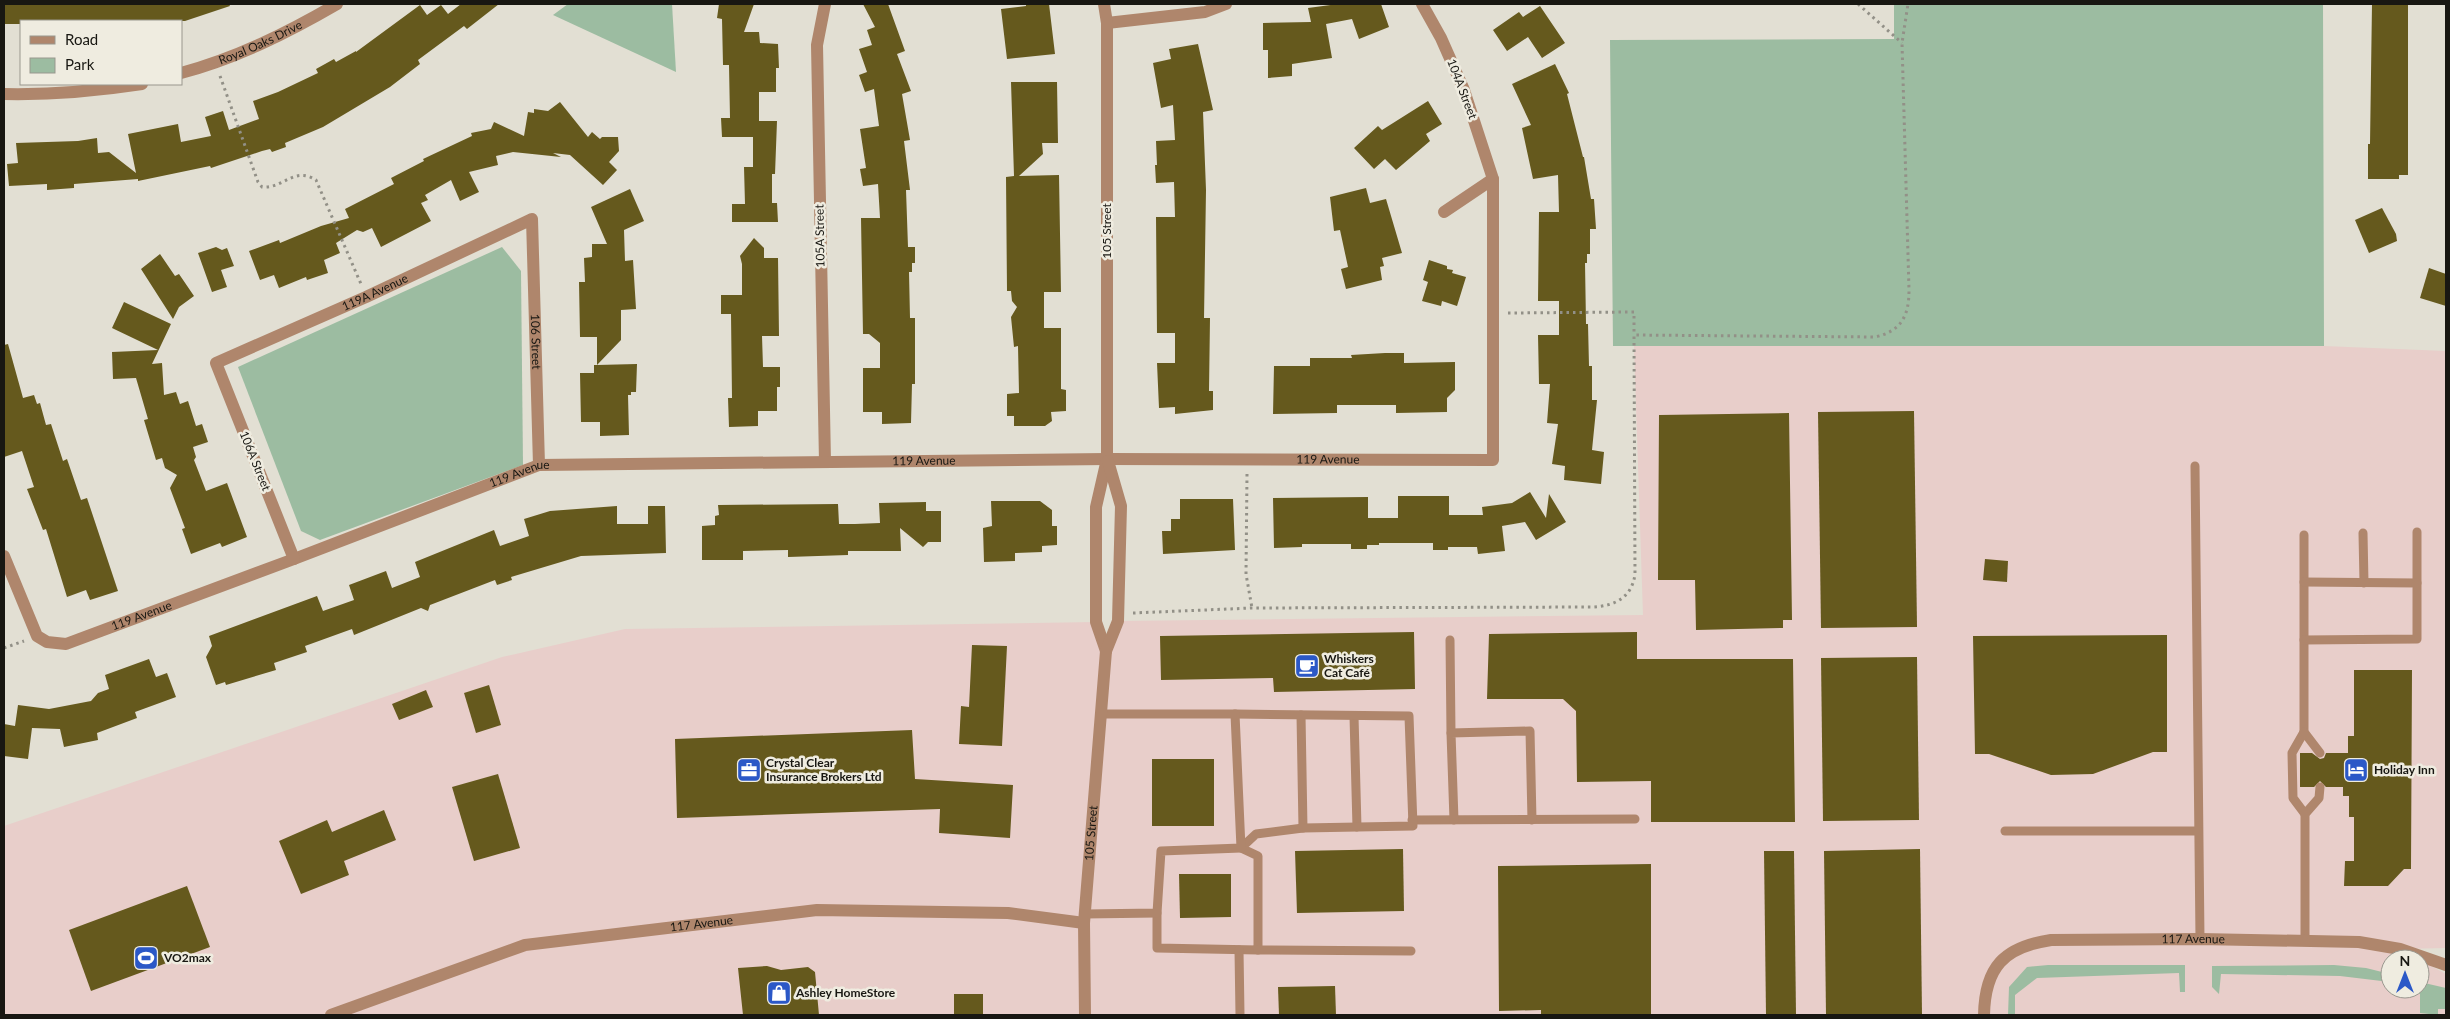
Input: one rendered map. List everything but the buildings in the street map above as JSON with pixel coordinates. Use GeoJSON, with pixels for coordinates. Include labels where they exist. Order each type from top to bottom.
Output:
{"type":"FeatureCollection","features":[{"type":"Feature","properties":{"kind":"street","name":"Royal Oaks Drive"},"geometry":{"type":"LineString","coordinates":[[182,73],[215,64],[275,38],[337,4]]}},
{"type":"Feature","properties":{"kind":"street","name":"105 Street"},"geometry":{"type":"LineString","coordinates":[[1104,4],[1106,24],[1108,459],[1096,507],[1096,622],[1106,651]]}},
{"type":"Feature","properties":{"kind":"street"},"geometry":{"type":"LineString","coordinates":[[1106,24],[1205,12],[1226,4]]}},
{"type":"Feature","properties":{"kind":"street","name":"104A Street"},"geometry":{"type":"LineString","coordinates":[[1422,4],[1442,38],[1464,90],[1493,179]]}},
{"type":"Feature","properties":{"kind":"street","name":"105A Street"},"geometry":{"type":"LineString","coordinates":[[824,7],[817,45],[825,462]]}},
{"type":"Feature","properties":{"kind":"street"},"geometry":{"type":"LineString","coordinates":[[4,94],[44,95],[135,85]]}},
{"type":"Feature","properties":{"kind":"street"},"geometry":{"type":"LineString","coordinates":[[1444,212],[1493,179]]}},
{"type":"Feature","properties":{"kind":"street","name":"119 Avenue"},"geometry":{"type":"LineString","coordinates":[[42,639],[66,644],[82,639],[539,465],[1108,459],[1493,460],[1493,179]]}},
{"type":"Feature","properties":{"kind":"street","name":"119A Avenue"},"geometry":{"type":"LineString","coordinates":[[216,362],[366,297],[532,219]]}},
{"type":"Feature","properties":{"kind":"street","name":"106 Street"},"geometry":{"type":"LineString","coordinates":[[532,219],[539,465]]}},
{"type":"Feature","properties":{"kind":"street","name":"106A Street"},"geometry":{"type":"LineString","coordinates":[[216,362],[294,559]]}},
{"type":"Feature","properties":{"kind":"street","name":"105 Street"},"geometry":{"type":"LineString","coordinates":[[1085,1015],[1084,918],[1106,651],[1118,621],[1121,506],[1108,459]]}},
{"type":"Feature","properties":{"kind":"street"},"geometry":{"type":"LineString","coordinates":[[4,556],[42,639]]}},
{"type":"Feature","properties":{"kind":"street","name":"117 Avenue"},"geometry":{"type":"LineString","coordinates":[[331,1015],[525,946],[807,911],[1008,913],[1084,918]]}},
{"type":"Feature","properties":{"kind":"street","name":"117 Avenue"},"geometry":{"type":"LineString","coordinates":[[1984,1015],[1986,988],[1994,971],[2007,956],[2027,944],[2051,940],[2200,939],[2359,942],[2400,949],[2446,965]]}},
{"type":"Feature","properties":{"kind":"lane"},"geometry":{"type":"LineString","coordinates":[[2195,466],[2200,939]]}},
{"type":"Feature","properties":{"kind":"lane"},"geometry":{"type":"LineString","coordinates":[[2304,640],[2417,639],[2417,532]]}},
{"type":"Feature","properties":{"kind":"lane"},"geometry":{"type":"LineString","coordinates":[[2363,533],[2364,582]]}},
{"type":"Feature","properties":{"kind":"lane"},"geometry":{"type":"LineString","coordinates":[[2304,535],[2304,732],[2292,753],[2292,762],[2293,798],[2305,814],[2305,940]]}},
{"type":"Feature","properties":{"kind":"lane"},"geometry":{"type":"LineString","coordinates":[[2304,582],[2417,583]]}},
{"type":"Feature","properties":{"kind":"lane"},"geometry":{"type":"LineString","coordinates":[[1450,640],[1454,820]]}},
{"type":"Feature","properties":{"kind":"lane"},"geometry":{"type":"LineString","coordinates":[[1101,714],[1409,716],[1413,826],[1303,828],[1256,834],[1241,848]]}},
{"type":"Feature","properties":{"kind":"lane"},"geometry":{"type":"LineString","coordinates":[[1235,714],[1241,848]]}},
{"type":"Feature","properties":{"kind":"lane"},"geometry":{"type":"LineString","coordinates":[[1301,715],[1303,828]]}},
{"type":"Feature","properties":{"kind":"lane"},"geometry":{"type":"LineString","coordinates":[[1354,716],[1357,827]]}},
{"type":"Feature","properties":{"kind":"lane"},"geometry":{"type":"LineString","coordinates":[[1451,733],[1530,731],[1532,820]]}},
{"type":"Feature","properties":{"kind":"lane"},"geometry":{"type":"LineString","coordinates":[[2304,732],[2320,753]]}},
{"type":"Feature","properties":{"kind":"lane"},"geometry":{"type":"LineString","coordinates":[[2305,814],[2319,798],[2320,787]]}},
{"type":"Feature","properties":{"kind":"lane"},"geometry":{"type":"LineString","coordinates":[[1412,820],[1635,820]]}},
{"type":"Feature","properties":{"kind":"lane"},"geometry":{"type":"LineString","coordinates":[[2005,831],[2198,831]]}},
{"type":"Feature","properties":{"kind":"lane"},"geometry":{"type":"LineString","coordinates":[[1258,950],[1258,856],[1241,848],[1161,851],[1157,948],[1239,950],[1411,951]]}},
{"type":"Feature","properties":{"kind":"lane"},"geometry":{"type":"LineString","coordinates":[[1084,918],[1157,914]]}},
{"type":"Feature","properties":{"kind":"lane"},"geometry":{"type":"LineString","coordinates":[[1239,950],[1240,1015]]}},
{"type":"Feature","properties":{"kind":"path"},"geometry":{"type":"LineString","coordinates":[[1858,4],[1902,43]]}},
{"type":"Feature","properties":{"kind":"path"},"geometry":{"type":"LineString","coordinates":[[1634,335],[1875,338],[1888,335],[1896,329],[1904,319],[1909,305],[1902,43],[1908,4]]}},
{"type":"Feature","properties":{"kind":"path"},"geometry":{"type":"LineString","coordinates":[[215,64],[258,182],[262,187],[269,187],[298,175],[307,174],[316,180],[366,297]]}},
{"type":"Feature","properties":{"kind":"path"},"geometry":{"type":"LineString","coordinates":[[1132,613],[1252,608],[1593,607],[1619,602],[1628,593],[1634,582],[1635,574],[1634,312],[1493,313]]}},
{"type":"Feature","properties":{"kind":"path"},"geometry":{"type":"LineString","coordinates":[[1247,474],[1246,574],[1252,608]]}},
{"type":"Feature","properties":{"kind":"path"},"geometry":{"type":"LineString","coordinates":[[4,648],[42,639]]}},
{"type":"Feature","properties":{"kind":"shaded area"},"geometry":{"type":"Polygon","coordinates":[[[1634,346],[2324,346],[2446,351],[2446,948],[2380,949],[2380,999],[2430,999],[2430,965],[2446,974],[2446,1015],[4,1015],[4,826],[502,657],[625,629],[1096,622],[1105,650],[1118,621],[1643,615],[1634,346]]]}},
{"type":"Feature","properties":{"kind":"green space"},"geometry":{"type":"Polygon","coordinates":[[[568,4],[672,4],[676,72],[553,15],[568,4]]]}},
{"type":"Feature","properties":{"kind":"green space"},"geometry":{"type":"Polygon","coordinates":[[[1894,4],[2323,4],[2324,346],[1613,346],[1610,40],[1894,39],[1894,4]]]}},
{"type":"Feature","properties":{"kind":"green space"},"geometry":{"type":"Polygon","coordinates":[[[502,247],[521,271],[523,465],[320,540],[301,531],[238,367],[502,247]]]}},
{"type":"Feature","properties":{"kind":"green space"},"geometry":{"type":"Polygon","coordinates":[[[2048,965],[2185,965],[2185,992],[2180,992],[2179,973],[2037,978],[2015,995],[2015,1015],[2008,1015],[2009,987],[2027,967],[2048,965]]]}},
{"type":"Feature","properties":{"kind":"green space"},"geometry":{"type":"Polygon","coordinates":[[[2334,965],[2366,968],[2380,972],[2380,981],[2340,976],[2221,974],[2219,994],[2212,987],[2212,966],[2334,965]]]}},
{"type":"Feature","properties":{"kind":"green space"},"geometry":{"type":"Polygon","coordinates":[[[2430,984],[2446,988],[2446,1009],[2438,1009],[2438,1015],[2420,1013],[2420,999],[2430,999],[2430,984]]]}},
{"type":"Feature","properties":{"kind":"place","name":"Whiskers Cat Café"},"geometry":{"type":"Point","coordinates":[1307,666]}},
{"type":"Feature","properties":{"kind":"place","name":"Crystal Clear Insurance Brokers Ltd"},"geometry":{"type":"Point","coordinates":[749,770]}},
{"type":"Feature","properties":{"kind":"place","name":"Holiday Inn"},"geometry":{"type":"Point","coordinates":[2356,770]}},
{"type":"Feature","properties":{"kind":"place","name":"VO2max"},"geometry":{"type":"Point","coordinates":[146,958]}},
{"type":"Feature","properties":{"kind":"place","name":"Ashley HomeStore"},"geometry":{"type":"Point","coordinates":[779,993]}}]}
